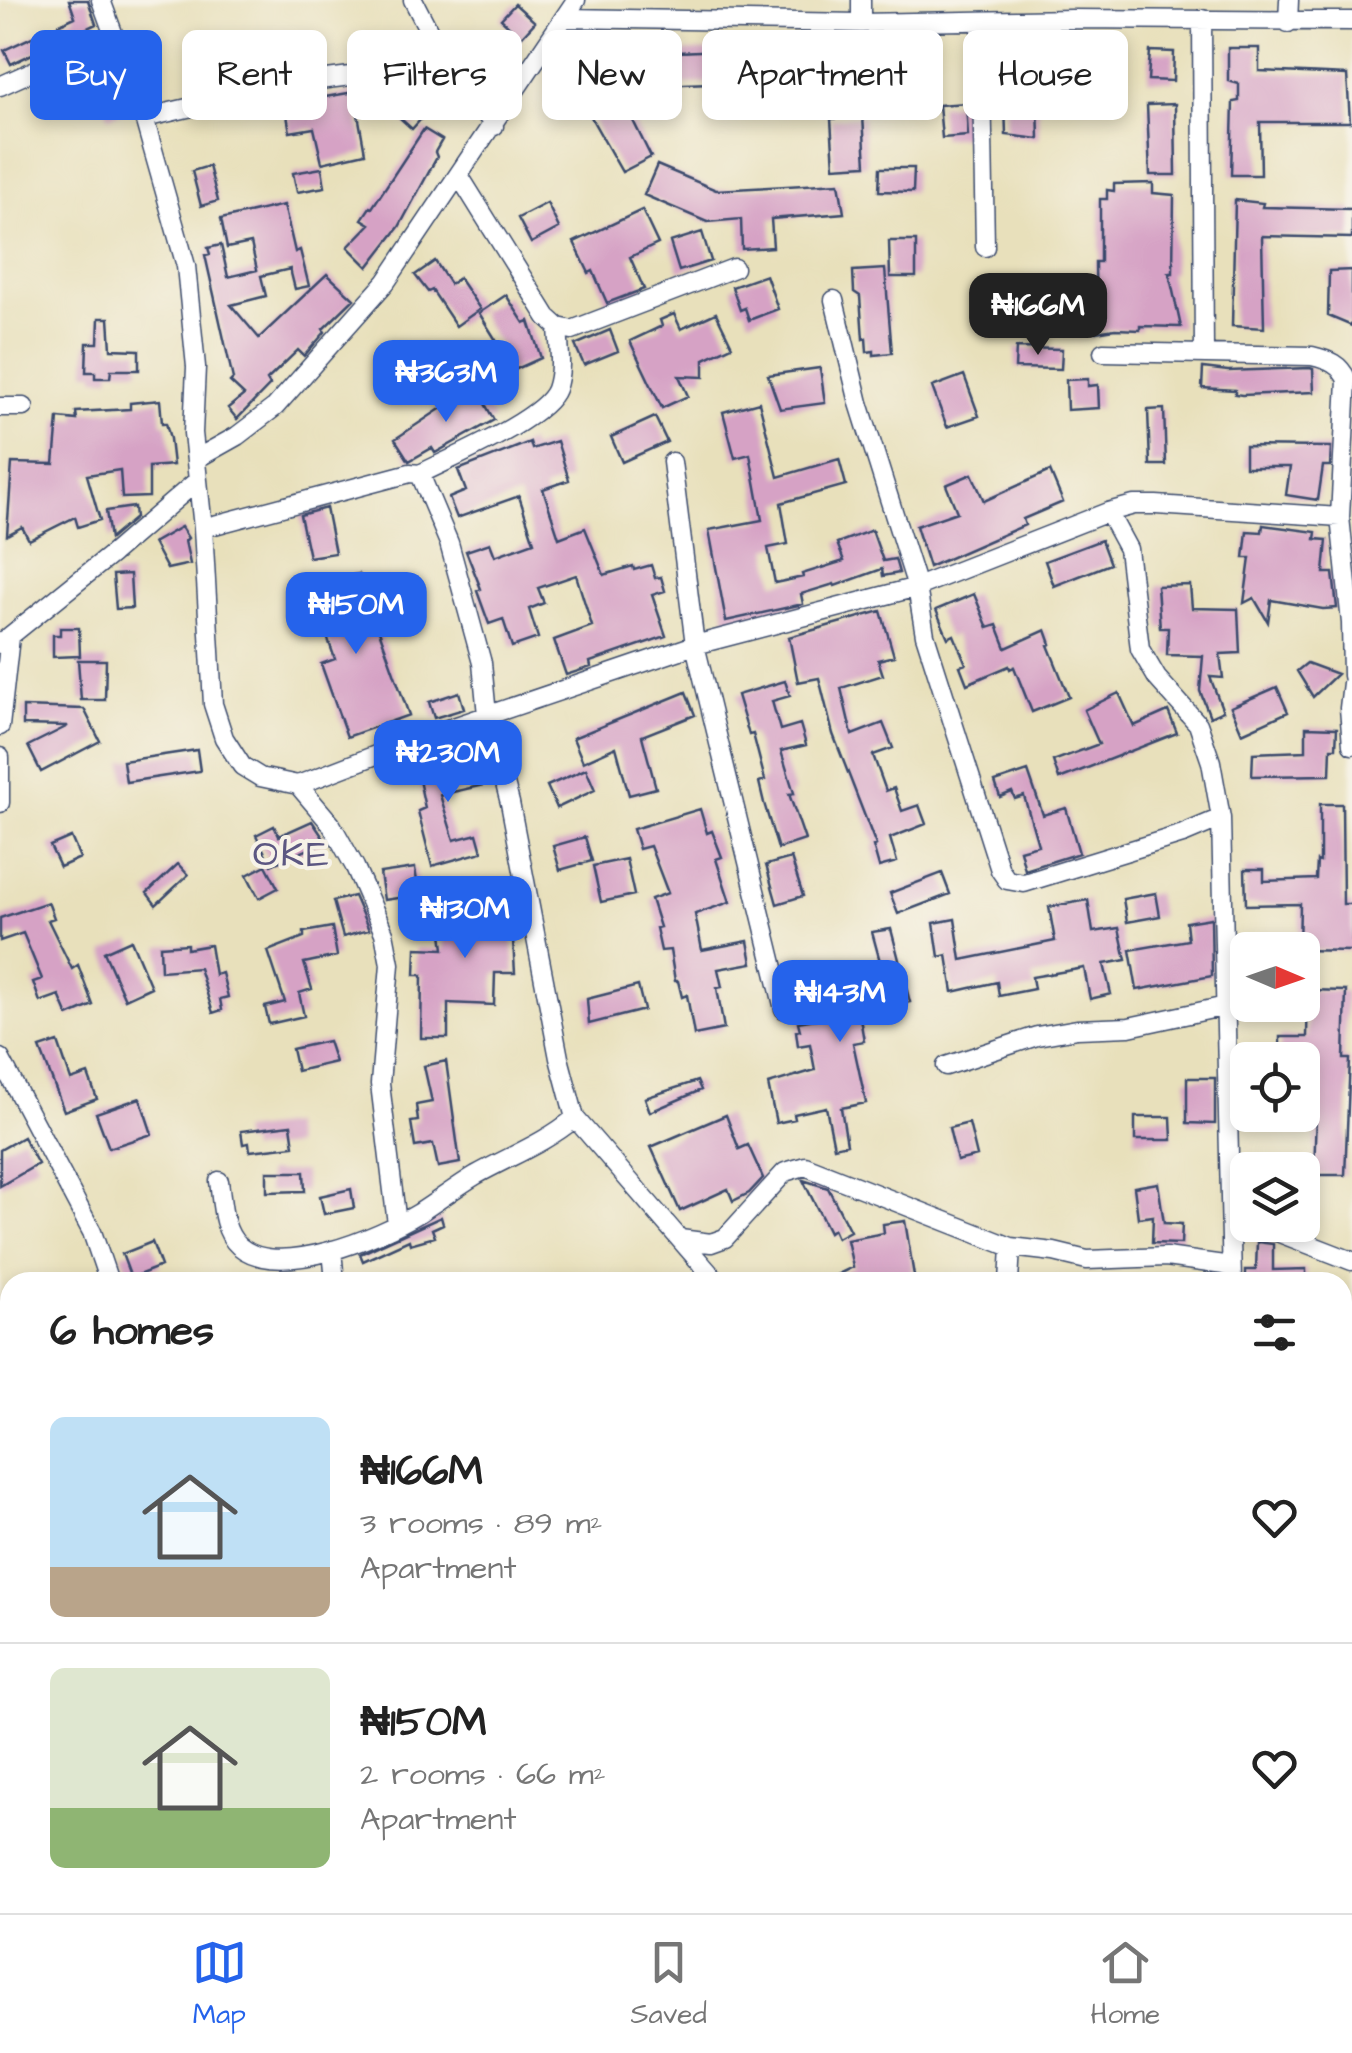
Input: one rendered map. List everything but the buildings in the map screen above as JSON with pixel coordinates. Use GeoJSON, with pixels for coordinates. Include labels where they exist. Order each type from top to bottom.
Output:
{"type":"FeatureCollection","features":[{"type":"Feature","properties":{"kind":"street"},"geometry":{"type":"LineString","coordinates":[[101,0],[112,30]]}},
{"type":"Feature","properties":{"kind":"street"},"geometry":{"type":"LineString","coordinates":[[412,0],[428,30]]}},
{"type":"Feature","properties":{"kind":"street"},"geometry":{"type":"LineString","coordinates":[[196,459],[237,436],[275,406],[386,282],[576,0]]}},
{"type":"Feature","properties":{"kind":"street"},"geometry":{"type":"LineString","coordinates":[[860,23],[861,0]]}},
{"type":"Feature","properties":{"kind":"street"},"geometry":{"type":"LineString","coordinates":[[1288,23],[1289,0]]}},
{"type":"Feature","properties":{"kind":"street"},"geometry":{"type":"LineString","coordinates":[[566,18],[981,22],[1073,10],[1288,23],[1352,22]]}},
{"type":"Feature","properties":{"kind":"street"},"geometry":{"type":"LineString","coordinates":[[1202,19],[1204,354]]}},
{"type":"Feature","properties":{"kind":"street"},"geometry":{"type":"LineString","coordinates":[[981,22],[985,248]]}},
{"type":"Feature","properties":{"kind":"street"},"geometry":{"type":"LineString","coordinates":[[0,86],[30,73]]}},
{"type":"Feature","properties":{"kind":"street"},"geometry":{"type":"LineString","coordinates":[[162,114],[347,77]]}},
{"type":"Feature","properties":{"kind":"street"},"geometry":{"type":"LineString","coordinates":[[145,120],[186,266],[196,367],[193,433],[203,528],[212,696],[224,738],[242,766],[260,776],[298,785],[694,645],[918,587],[1134,505],[1340,517]]}},
{"type":"Feature","properties":{"kind":"street"},"geometry":{"type":"LineString","coordinates":[[490,120],[494,126]]}},
{"type":"Feature","properties":{"kind":"street"},"geometry":{"type":"LineString","coordinates":[[460,176],[546,317],[558,327],[572,330],[734,268]]}},
{"type":"Feature","properties":{"kind":"street"},"geometry":{"type":"LineString","coordinates":[[834,300],[859,402],[918,587],[926,635],[960,749],[1000,870],[1007,880],[1024,883],[1183,834],[1222,818]]}},
{"type":"Feature","properties":{"kind":"street"},"geometry":{"type":"LineString","coordinates":[[203,528],[410,472],[420,474],[540,412],[555,392],[560,365],[558,327]]}},
{"type":"Feature","properties":{"kind":"street"},"geometry":{"type":"LineString","coordinates":[[1103,352],[1312,356],[1329,360],[1342,369],[1346,380],[1340,517],[1350,623],[1352,745]]}},
{"type":"Feature","properties":{"kind":"street"},"geometry":{"type":"LineString","coordinates":[[0,407],[24,406]]}},
{"type":"Feature","properties":{"kind":"street"},"geometry":{"type":"LineString","coordinates":[[672,462],[694,645],[784,1010]]}},
{"type":"Feature","properties":{"kind":"street"},"geometry":{"type":"LineString","coordinates":[[420,474],[449,543],[482,663],[488,715],[575,1118],[708,1272]]}},
{"type":"Feature","properties":{"kind":"street"},"geometry":{"type":"LineString","coordinates":[[0,726],[5,640],[198,480]]}},
{"type":"Feature","properties":{"kind":"street"},"geometry":{"type":"LineString","coordinates":[[1108,512],[1128,549],[1140,649],[1157,678],[1178,697],[1198,724],[1212,762],[1222,818],[1226,1006],[1235,1152]]}},
{"type":"Feature","properties":{"kind":"street"},"geometry":{"type":"LineString","coordinates":[[0,757],[0,803]]}},
{"type":"Feature","properties":{"kind":"street"},"geometry":{"type":"LineString","coordinates":[[298,785],[331,824],[384,933],[390,964],[380,1084],[397,1224]]}},
{"type":"Feature","properties":{"kind":"street"},"geometry":{"type":"LineString","coordinates":[[946,1066],[1037,1036],[1144,1024],[1226,1006]]}},
{"type":"Feature","properties":{"kind":"street"},"geometry":{"type":"LineString","coordinates":[[0,1058],[92,1232],[106,1272]]}},
{"type":"Feature","properties":{"kind":"street"},"geometry":{"type":"LineString","coordinates":[[220,1181],[225,1222],[235,1243],[251,1254],[275,1259],[308,1257],[397,1224],[479,1174],[538,1145],[575,1118]]}},
{"type":"Feature","properties":{"kind":"street"},"geometry":{"type":"LineString","coordinates":[[680,1239],[711,1243],[725,1238],[785,1172],[805,1166],[1010,1247],[1098,1261],[1155,1257],[1223,1272]]}},
{"type":"Feature","properties":{"kind":"street"},"geometry":{"type":"LineString","coordinates":[[1232,1272],[1236,1242]]}},
{"type":"Feature","properties":{"kind":"street"},"geometry":{"type":"LineString","coordinates":[[1303,1242],[1352,1261]]}},
{"type":"Feature","properties":{"kind":"street"},"geometry":{"type":"LineString","coordinates":[[1009,1272],[1010,1247]]}},
{"type":"Feature","properties":{"kind":"street"},"geometry":{"type":"LineString","coordinates":[[332,1250],[334,1272]]}},
{"type":"Feature","properties":{"kind":"district","name":"OKE"},"geometry":{"type":"Point","coordinates":[292,853]}}]}
